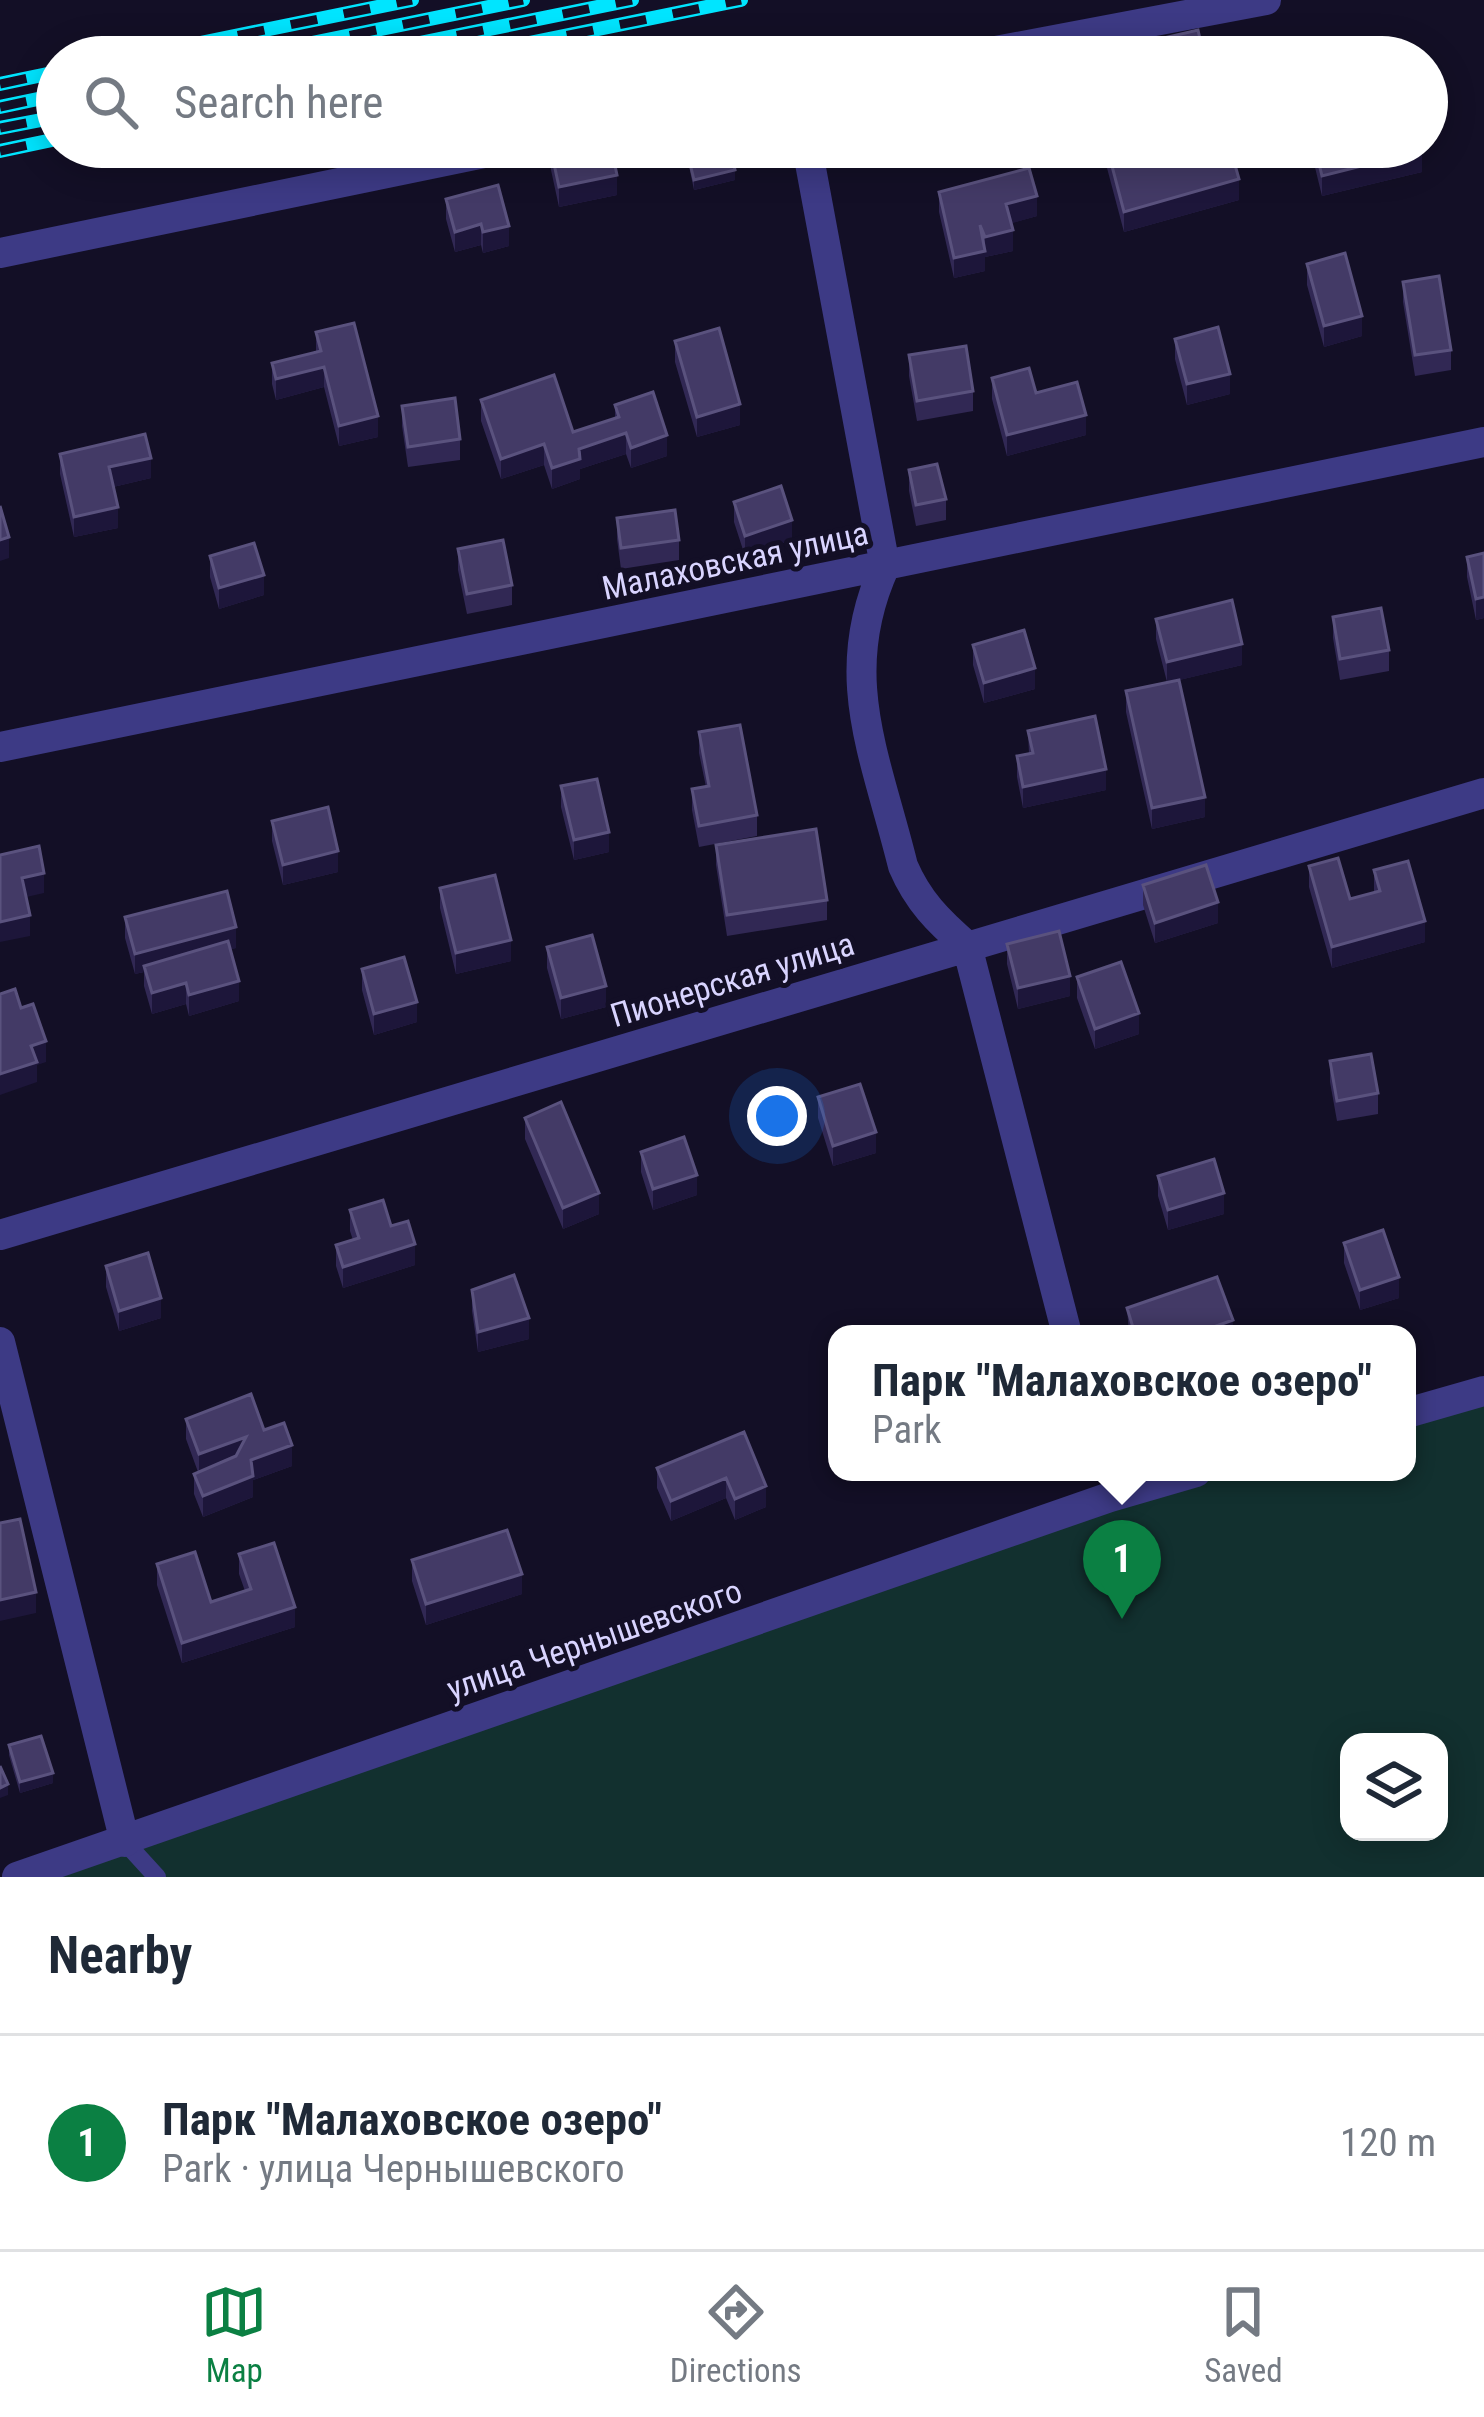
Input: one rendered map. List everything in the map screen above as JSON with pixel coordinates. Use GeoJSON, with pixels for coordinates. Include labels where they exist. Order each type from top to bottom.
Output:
{"type":"FeatureCollection","features":[{"type":"Feature","properties":{"kind":"street"},"geometry":{"type":"LineString","coordinates":[[1075,36],[1266,0]]}},
{"type":"Feature","properties":{"kind":"street"},"geometry":{"type":"LineString","coordinates":[[0,253],[411,168]]}},
{"type":"Feature","properties":{"kind":"street"},"geometry":{"type":"LineString","coordinates":[[811,168],[885,566],[867,604],[859,686],[909,879],[932,916],[967,946],[1065,1325]]}},
{"type":"Feature","properties":{"kind":"street","name":"Малаховская улица"},"geometry":{"type":"LineString","coordinates":[[0,747],[1484,442]]}},
{"type":"Feature","properties":{"kind":"street","name":"Пионерская улица"},"geometry":{"type":"LineString","coordinates":[[0,1235],[1484,793]]}},
{"type":"Feature","properties":{"kind":"street"},"geometry":{"type":"LineString","coordinates":[[0,1342],[125,1842]]}},
{"type":"Feature","properties":{"kind":"street"},"geometry":{"type":"LineString","coordinates":[[1416,1410],[1484,1391]]}},
{"type":"Feature","properties":{"kind":"street","name":"улица Чернышевского"},"geometry":{"type":"LineString","coordinates":[[17,1877],[125,1842],[1106,1484]]}},
{"type":"Feature","properties":{"kind":"lane"},"geometry":{"type":"LineString","coordinates":[[125,1842],[157,1877]]}},
{"type":"Feature","properties":{"kind":"green space"},"geometry":{"type":"Polygon","coordinates":[[[1484,1378],[1484,1877],[17,1877],[1161,1481],[1416,1481],[1416,1400],[1484,1378]]]}},
{"type":"Feature","properties":{"kind":"building"},"geometry":{"type":"Polygon","coordinates":[[[555,168],[616,168],[617,175],[559,187],[555,168]]]}},
{"type":"Feature","properties":{"kind":"building"},"geometry":{"type":"Polygon","coordinates":[[[691,168],[735,168],[735,170],[694,180],[691,168]]]}},
{"type":"Feature","properties":{"kind":"building"},"geometry":{"type":"Polygon","coordinates":[[[1029,168],[1037,196],[1006,204],[1013,230],[985,237],[980,225],[985,251],[954,258],[939,192],[1029,168]]]}},
{"type":"Feature","properties":{"kind":"building"},"geometry":{"type":"Polygon","coordinates":[[[1112,168],[1236,168],[1239,179],[1124,212],[1112,168]]]}},
{"type":"Feature","properties":{"kind":"building"},"geometry":{"type":"Polygon","coordinates":[[[1320,168],[1354,168],[1322,176],[1320,168]]]}},
{"type":"Feature","properties":{"kind":"building"},"geometry":{"type":"Polygon","coordinates":[[[498,185],[509,226],[483,232],[481,224],[455,232],[446,199],[498,185]]]}},
{"type":"Feature","properties":{"kind":"building"},"geometry":{"type":"Polygon","coordinates":[[[1345,253],[1362,316],[1324,326],[1307,264],[1345,253]]]}},
{"type":"Feature","properties":{"kind":"building"},"geometry":{"type":"Polygon","coordinates":[[[1439,276],[1451,350],[1415,355],[1403,282],[1439,276]]]}},
{"type":"Feature","properties":{"kind":"building"},"geometry":{"type":"Polygon","coordinates":[[[354,323],[378,416],[339,426],[324,367],[276,379],[272,363],[321,351],[316,332],[354,323]]]}},
{"type":"Feature","properties":{"kind":"building"},"geometry":{"type":"Polygon","coordinates":[[[1218,327],[1230,374],[1187,384],[1175,339],[1218,327]]]}},
{"type":"Feature","properties":{"kind":"building"},"geometry":{"type":"Polygon","coordinates":[[[719,328],[740,404],[697,417],[675,341],[719,328]]]}},
{"type":"Feature","properties":{"kind":"building"},"geometry":{"type":"Polygon","coordinates":[[[966,346],[973,391],[917,401],[909,355],[966,346]]]}},
{"type":"Feature","properties":{"kind":"building"},"geometry":{"type":"Polygon","coordinates":[[[1029,368],[1036,393],[1077,382],[1086,415],[1007,435],[992,378],[1029,368]]]}},
{"type":"Feature","properties":{"kind":"building"},"geometry":{"type":"Polygon","coordinates":[[[554,375],[573,432],[619,417],[615,405],[653,392],[667,435],[631,448],[626,433],[579,449],[580,459],[552,468],[544,444],[501,459],[481,400],[554,375]]]}},
{"type":"Feature","properties":{"kind":"building"},"geometry":{"type":"Polygon","coordinates":[[[455,398],[460,439],[408,447],[402,406],[455,398]]]}},
{"type":"Feature","properties":{"kind":"building"},"geometry":{"type":"Polygon","coordinates":[[[145,434],[151,458],[109,467],[118,507],[74,517],[60,454],[145,434]]]}},
{"type":"Feature","properties":{"kind":"building"},"geometry":{"type":"Polygon","coordinates":[[[937,464],[946,499],[916,505],[909,470],[937,464]]]}},
{"type":"Feature","properties":{"kind":"building"},"geometry":{"type":"Polygon","coordinates":[[[781,486],[792,520],[745,536],[734,502],[781,486]]]}},
{"type":"Feature","properties":{"kind":"building"},"geometry":{"type":"Polygon","coordinates":[[[0,506],[9,537],[0,540],[0,506]]]}},
{"type":"Feature","properties":{"kind":"building"},"geometry":{"type":"Polygon","coordinates":[[[675,510],[679,540],[621,548],[617,518],[675,510]]]}},
{"type":"Feature","properties":{"kind":"building"},"geometry":{"type":"Polygon","coordinates":[[[503,540],[512,585],[467,594],[458,549],[503,540]]]}},
{"type":"Feature","properties":{"kind":"building"},"geometry":{"type":"Polygon","coordinates":[[[254,543],[264,575],[219,588],[210,556],[254,543]]]}},
{"type":"Feature","properties":{"kind":"building"},"geometry":{"type":"Polygon","coordinates":[[[1484,553],[1484,597],[1476,599],[1467,557],[1484,553]]]}},
{"type":"Feature","properties":{"kind":"building"},"geometry":{"type":"Polygon","coordinates":[[[1232,600],[1242,644],[1167,662],[1156,619],[1232,600]]]}},
{"type":"Feature","properties":{"kind":"building"},"geometry":{"type":"Polygon","coordinates":[[[1381,608],[1389,650],[1340,659],[1333,617],[1381,608]]]}},
{"type":"Feature","properties":{"kind":"building"},"geometry":{"type":"Polygon","coordinates":[[[1024,630],[1035,668],[984,683],[973,645],[1024,630]]]}},
{"type":"Feature","properties":{"kind":"building"},"geometry":{"type":"Polygon","coordinates":[[[1179,680],[1205,797],[1152,808],[1126,691],[1179,680]]]}},
{"type":"Feature","properties":{"kind":"building"},"geometry":{"type":"Polygon","coordinates":[[[1095,716],[1106,769],[1023,787],[1017,756],[1033,753],[1028,731],[1095,716]]]}},
{"type":"Feature","properties":{"kind":"building"},"geometry":{"type":"Polygon","coordinates":[[[740,725],[757,815],[699,826],[692,789],[709,786],[699,732],[740,725]]]}},
{"type":"Feature","properties":{"kind":"building"},"geometry":{"type":"Polygon","coordinates":[[[597,779],[609,832],[574,840],[561,786],[597,779]]]}},
{"type":"Feature","properties":{"kind":"building"},"geometry":{"type":"Polygon","coordinates":[[[328,807],[338,851],[283,865],[272,821],[328,807]]]}},
{"type":"Feature","properties":{"kind":"building"},"geometry":{"type":"Polygon","coordinates":[[[816,829],[827,900],[727,915],[716,845],[816,829]]]}},
{"type":"Feature","properties":{"kind":"building"},"geometry":{"type":"Polygon","coordinates":[[[39,846],[44,873],[22,878],[30,915],[0,922],[0,855],[39,846]]]}},
{"type":"Feature","properties":{"kind":"building"},"geometry":{"type":"Polygon","coordinates":[[[1338,858],[1350,899],[1380,891],[1374,870],[1408,861],[1425,921],[1332,947],[1309,866],[1338,858]]]}},
{"type":"Feature","properties":{"kind":"building"},"geometry":{"type":"Polygon","coordinates":[[[1206,865],[1218,902],[1155,923],[1143,885],[1206,865]]]}},
{"type":"Feature","properties":{"kind":"building"},"geometry":{"type":"Polygon","coordinates":[[[495,875],[511,940],[456,953],[440,888],[495,875]]]}},
{"type":"Feature","properties":{"kind":"building"},"geometry":{"type":"Polygon","coordinates":[[[227,891],[236,927],[135,954],[125,917],[227,891]]]}},
{"type":"Feature","properties":{"kind":"building"},"geometry":{"type":"Polygon","coordinates":[[[1059,931],[1070,976],[1018,988],[1007,944],[1059,931]]]}},
{"type":"Feature","properties":{"kind":"building"},"geometry":{"type":"Polygon","coordinates":[[[592,935],[606,986],[561,998],[547,947],[592,935]]]}},
{"type":"Feature","properties":{"kind":"building"},"geometry":{"type":"Polygon","coordinates":[[[228,941],[239,981],[189,995],[186,983],[152,993],[144,966],[228,941]]]}},
{"type":"Feature","properties":{"kind":"building"},"geometry":{"type":"Polygon","coordinates":[[[404,957],[417,1002],[374,1014],[362,969],[404,957]]]}},
{"type":"Feature","properties":{"kind":"building"},"geometry":{"type":"Polygon","coordinates":[[[1121,962],[1139,1013],[1095,1029],[1077,977],[1121,962]]]}},
{"type":"Feature","properties":{"kind":"building"},"geometry":{"type":"Polygon","coordinates":[[[15,989],[21,1008],[33,1004],[46,1041],[31,1046],[37,1062],[0,1074],[0,994],[15,989]]]}},
{"type":"Feature","properties":{"kind":"building"},"geometry":{"type":"Polygon","coordinates":[[[1371,1054],[1378,1093],[1337,1101],[1330,1061],[1371,1054]]]}},
{"type":"Feature","properties":{"kind":"building"},"geometry":{"type":"Polygon","coordinates":[[[860,1084],[876,1132],[833,1146],[818,1097],[860,1084]]]}},
{"type":"Feature","properties":{"kind":"building"},"geometry":{"type":"Polygon","coordinates":[[[561,1102],[599,1193],[563,1208],[525,1118],[561,1102]]]}},
{"type":"Feature","properties":{"kind":"building"},"geometry":{"type":"Polygon","coordinates":[[[684,1137],[697,1175],[653,1189],[641,1152],[684,1137]]]}},
{"type":"Feature","properties":{"kind":"building"},"geometry":{"type":"Polygon","coordinates":[[[1214,1159],[1224,1193],[1168,1210],[1158,1176],[1214,1159]]]}},
{"type":"Feature","properties":{"kind":"building"},"geometry":{"type":"Polygon","coordinates":[[[383,1200],[391,1226],[408,1221],[415,1244],[343,1267],[336,1245],[359,1238],[350,1210],[383,1200]]]}},
{"type":"Feature","properties":{"kind":"building"},"geometry":{"type":"Polygon","coordinates":[[[1383,1230],[1399,1277],[1360,1290],[1344,1243],[1383,1230]]]}},
{"type":"Feature","properties":{"kind":"building"},"geometry":{"type":"Polygon","coordinates":[[[148,1253],[161,1298],[119,1311],[106,1266],[148,1253]]]}},
{"type":"Feature","properties":{"kind":"building"},"geometry":{"type":"Polygon","coordinates":[[[514,1275],[529,1318],[478,1332],[472,1290],[514,1275]]]}},
{"type":"Feature","properties":{"kind":"building"},"geometry":{"type":"Polygon","coordinates":[[[1217,1277],[1233,1320],[1219,1325],[1132,1325],[1127,1308],[1217,1277]]]}},
{"type":"Feature","properties":{"kind":"building"},"geometry":{"type":"Polygon","coordinates":[[[251,1394],[264,1430],[284,1423],[292,1445],[251,1460],[253,1476],[203,1496],[194,1474],[236,1456],[246,1437],[199,1454],[186,1419],[251,1394]]]}},
{"type":"Feature","properties":{"kind":"building"},"geometry":{"type":"Polygon","coordinates":[[[744,1432],[766,1486],[735,1499],[726,1478],[671,1501],[657,1468],[744,1432]]]}},
{"type":"Feature","properties":{"kind":"building"},"geometry":{"type":"Polygon","coordinates":[[[20,1519],[36,1592],[0,1600],[0,1523],[20,1519]]]}},
{"type":"Feature","properties":{"kind":"building"},"geometry":{"type":"Polygon","coordinates":[[[507,1530],[522,1574],[426,1604],[412,1560],[507,1530]]]}},
{"type":"Feature","properties":{"kind":"building"},"geometry":{"type":"Polygon","coordinates":[[[274,1543],[295,1607],[182,1643],[157,1564],[195,1552],[211,1602],[251,1589],[239,1554],[274,1543]]]}},
{"type":"Feature","properties":{"kind":"building"},"geometry":{"type":"Polygon","coordinates":[[[41,1736],[53,1773],[20,1782],[9,1745],[41,1736]]]}},
{"type":"Feature","properties":{"kind":"railway"},"geometry":{"type":"LineString","coordinates":[[235,36],[412,0]]}},
{"type":"Feature","properties":{"kind":"railway"},"geometry":{"type":"LineString","coordinates":[[347,36],[523,0]]}},
{"type":"Feature","properties":{"kind":"railway"},"geometry":{"type":"LineString","coordinates":[[455,36],[632,0]]}},
{"type":"Feature","properties":{"kind":"railway"},"geometry":{"type":"LineString","coordinates":[[564,36],[741,0]]}},
{"type":"Feature","properties":{"kind":"railway"},"geometry":{"type":"LineString","coordinates":[[0,84],[36,76]]}},
{"type":"Feature","properties":{"kind":"railway"},"geometry":{"type":"LineString","coordinates":[[0,107],[36,99]]}},
{"type":"Feature","properties":{"kind":"railway"},"geometry":{"type":"LineString","coordinates":[[0,128],[36,121]]}},
{"type":"Feature","properties":{"kind":"railway"},"geometry":{"type":"LineString","coordinates":[[0,151],[36,143]]}},
{"type":"Feature","properties":{"kind":"place","name":"Парк \"Малаховское озеро\""},"geometry":{"type":"Point","coordinates":[1122,1619]}}]}
